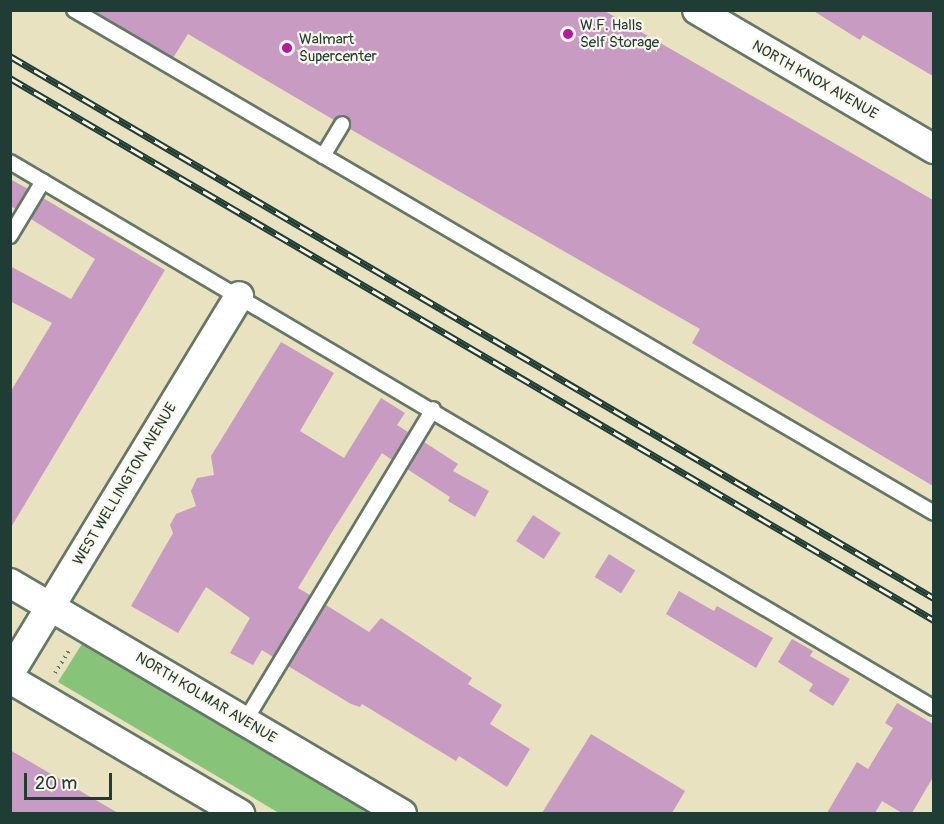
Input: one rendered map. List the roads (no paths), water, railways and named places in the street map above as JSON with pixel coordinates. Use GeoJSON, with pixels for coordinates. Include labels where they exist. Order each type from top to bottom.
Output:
{"type":"FeatureCollection","features":[{"type":"Feature","properties":{"kind":"street","name":"NORTH KNOX AVENUE"},"geometry":{"type":"LineString","coordinates":[[697,10],[933,149]]}},
{"type":"Feature","properties":{"kind":"street","name":"WEST WELLINGTON AVENUE"},"geometry":{"type":"LineString","coordinates":[[10,673],[239,296]]}},
{"type":"Feature","properties":{"kind":"street","name":"NORTH KOLMAR AVENUE"},"geometry":{"type":"LineString","coordinates":[[10,583],[402,813]]}},
{"type":"Feature","properties":{"kind":"street"},"geometry":{"type":"LineString","coordinates":[[10,679],[240,813]]}},
{"type":"Feature","properties":{"kind":"lane"},"geometry":{"type":"LineString","coordinates":[[74,10],[933,513]]}},
{"type":"Feature","properties":{"kind":"lane"},"geometry":{"type":"LineString","coordinates":[[323,156],[342,124]]}},
{"type":"Feature","properties":{"kind":"lane"},"geometry":{"type":"LineString","coordinates":[[10,162],[434,409],[933,708]]}},
{"type":"Feature","properties":{"kind":"lane"},"geometry":{"type":"LineString","coordinates":[[10,236],[43,181]]}},
{"type":"Feature","properties":{"kind":"lane"},"geometry":{"type":"LineString","coordinates":[[245,721],[434,409]]}},
{"type":"Feature","properties":{"kind":"railway"},"geometry":{"type":"LineString","coordinates":[[10,56],[934,598]]}},
{"type":"Feature","properties":{"kind":"railway"},"geometry":{"type":"LineString","coordinates":[[10,78],[934,620]]}},
{"type":"Feature","properties":{"kind":"place","name":"W.F. Halls Self Storage"},"geometry":{"type":"Point","coordinates":[568,34]}},
{"type":"Feature","properties":{"kind":"place","name":"Walmart Supercenter"},"geometry":{"type":"Point","coordinates":[287,48]}}]}
